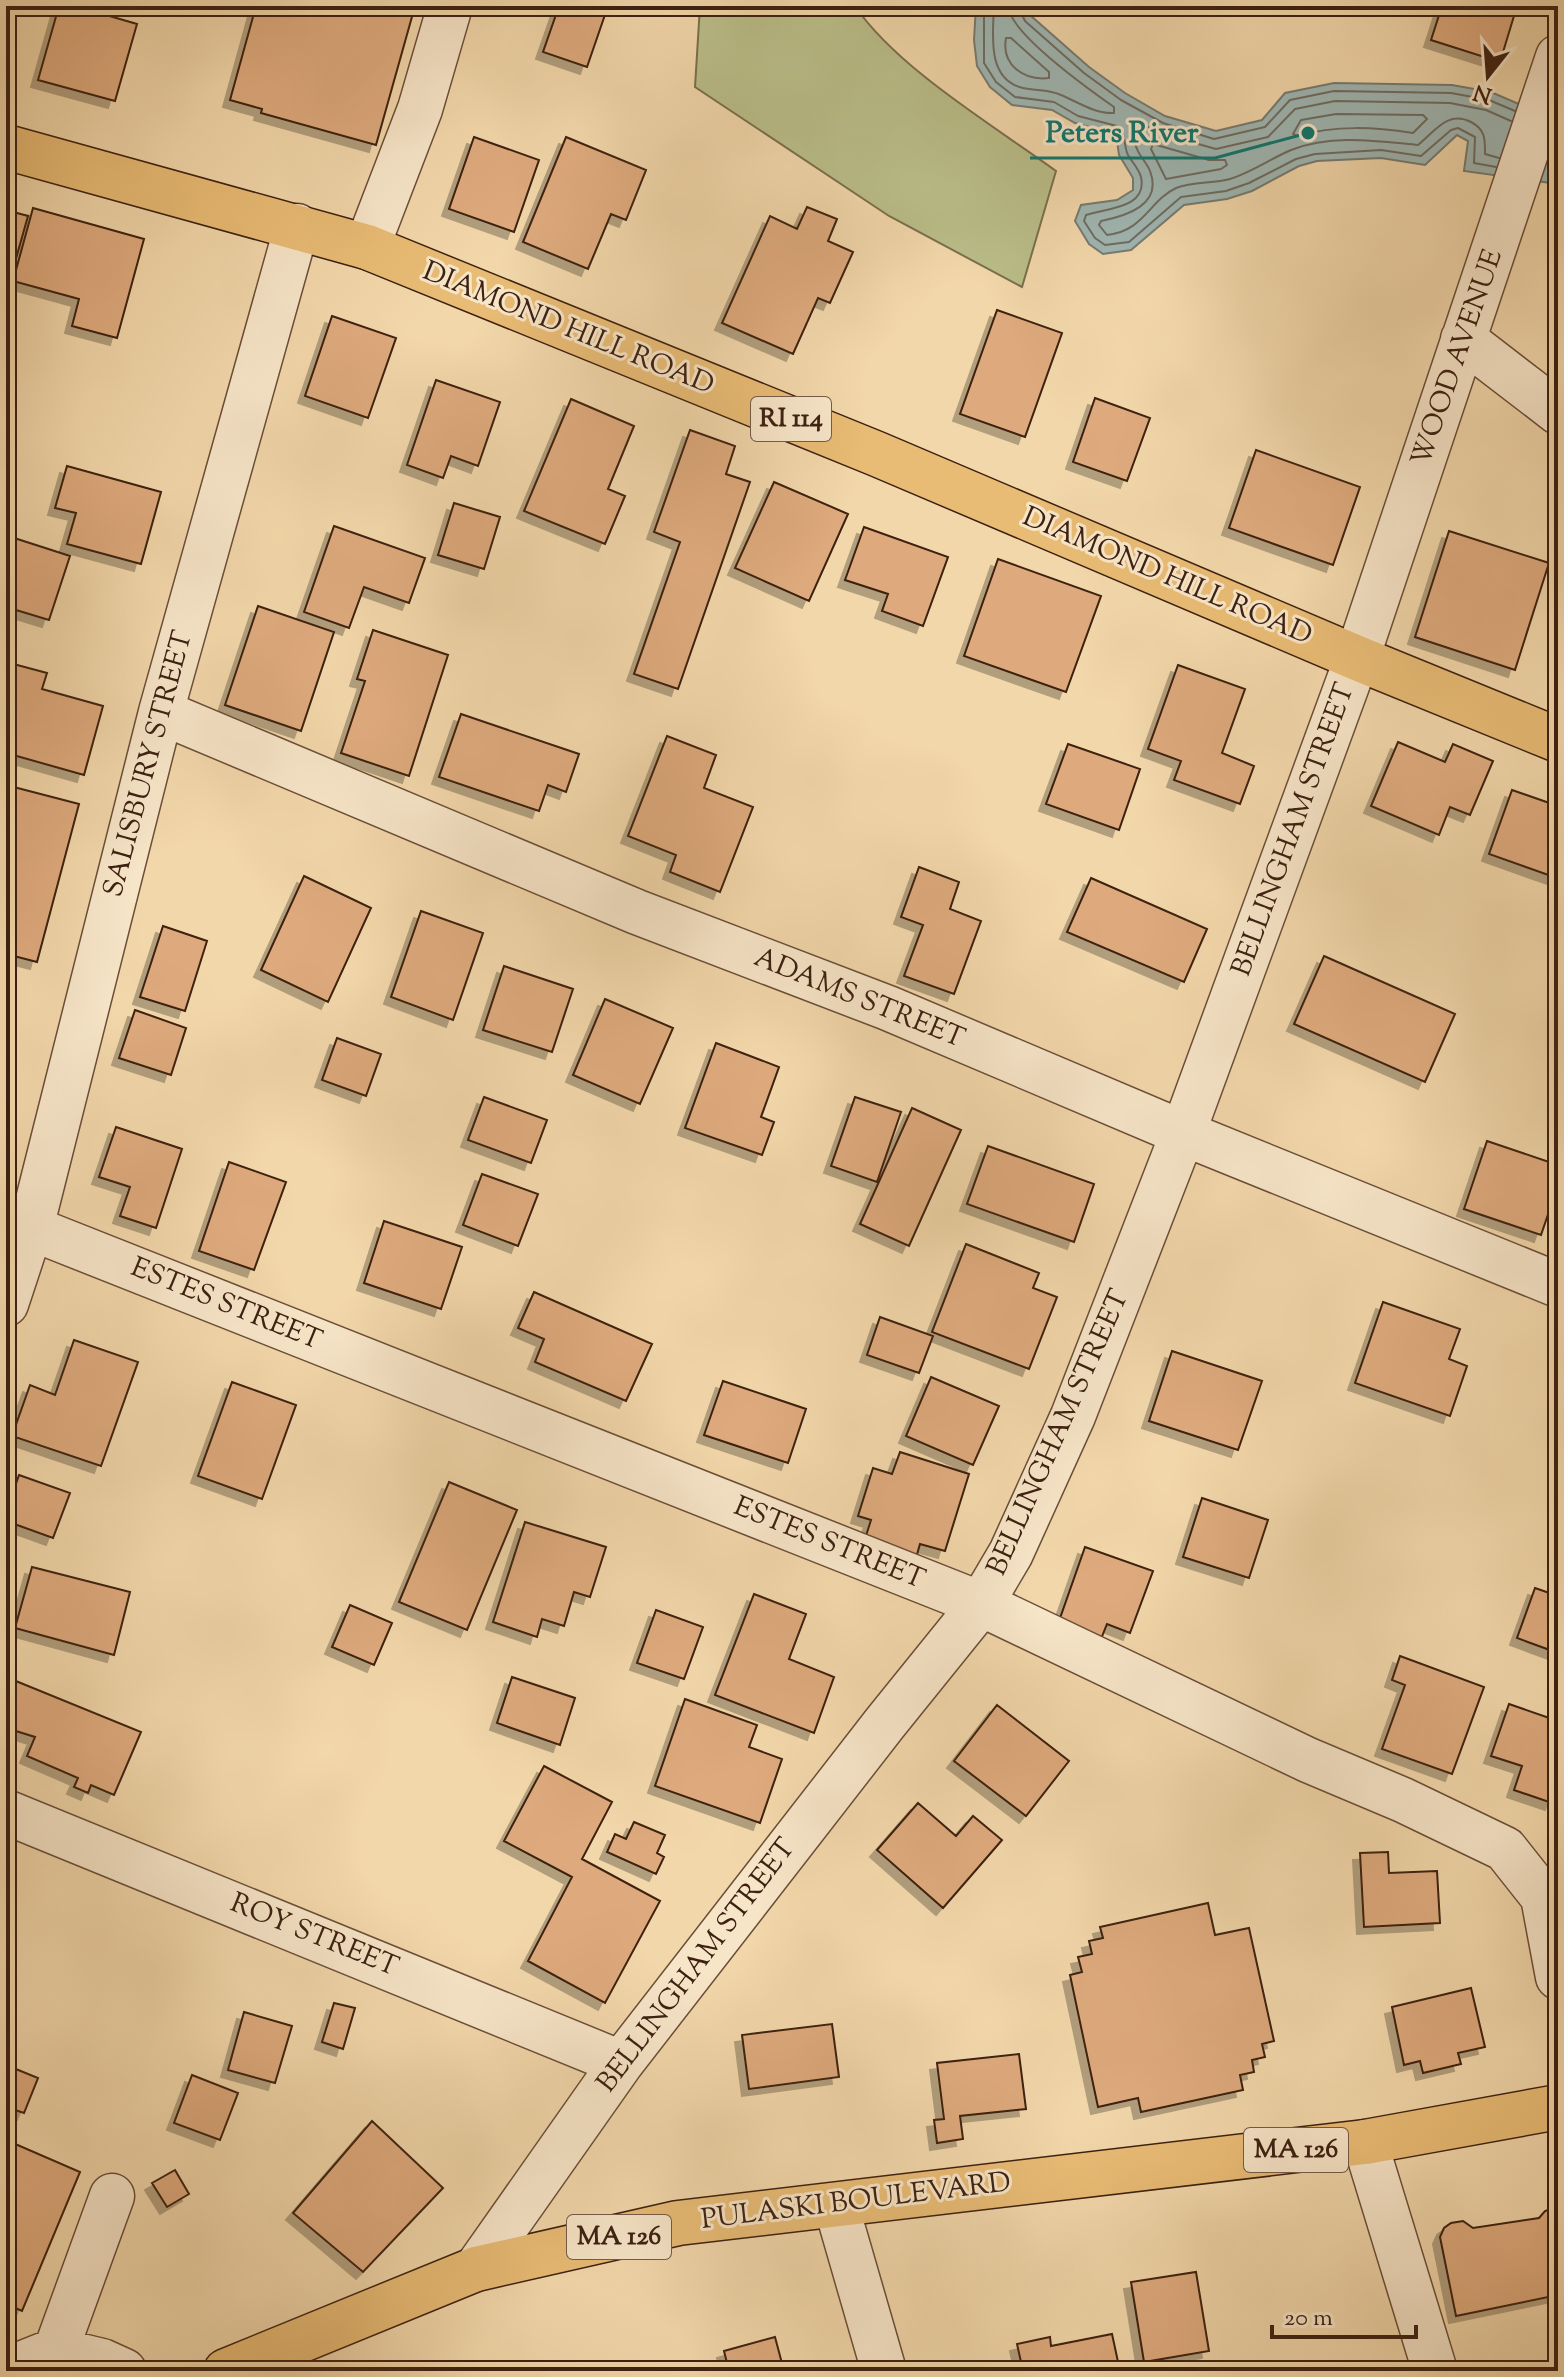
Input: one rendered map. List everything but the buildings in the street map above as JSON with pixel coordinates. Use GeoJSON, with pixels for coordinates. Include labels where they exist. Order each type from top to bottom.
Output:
{"type":"FeatureCollection","features":[{"type":"Feature","properties":{"kind":"main road","name":"DIAMOND HILL ROAD"},"geometry":{"type":"LineString","coordinates":[[6,147],[367,247],[892,460],[1558,740]]}},
{"type":"Feature","properties":{"kind":"main road","name":"MA 126"},"geometry":{"type":"LineString","coordinates":[[1365,2142],[1558,2107]]}},
{"type":"Feature","properties":{"kind":"main road","name":"PULASKI BOULEVARD"},"geometry":{"type":"LineString","coordinates":[[226,2371],[476,2269],[678,2223],[1365,2142]]}},
{"type":"Feature","properties":{"kind":"street"},"geometry":{"type":"LineString","coordinates":[[367,247],[420,109],[450,6]]}},
{"type":"Feature","properties":{"kind":"street","name":"WOOD AVENUE"},"geometry":{"type":"LineString","coordinates":[[1357,658],[1552,76]]}},
{"type":"Feature","properties":{"kind":"street","name":"SALISBURY STREET"},"geometry":{"type":"LineString","coordinates":[[6,1304],[19,1224],[297,226]]}},
{"type":"Feature","properties":{"kind":"street"},"geometry":{"type":"LineString","coordinates":[[1463,339],[1558,412]]}},
{"type":"Feature","properties":{"kind":"street","name":"BELLINGHAM STREET"},"geometry":{"type":"LineString","coordinates":[[476,2269],[621,2063],[981,1604],[1011,1553],[1073,1416],[1183,1133],[1357,658]]}},
{"type":"Feature","properties":{"kind":"street","name":"ADAMS STREET"},"geometry":{"type":"LineString","coordinates":[[161,712],[637,912],[888,1008],[1183,1133],[1558,1285]]}},
{"type":"Feature","properties":{"kind":"street","name":"ESTES STREET"},"geometry":{"type":"LineString","coordinates":[[19,1224],[981,1604],[1308,1760],[1403,1800],[1505,1849],[1543,1897],[1558,1977]]}},
{"type":"Feature","properties":{"kind":"street","name":"ROY STREET"},"geometry":{"type":"LineString","coordinates":[[6,1812],[621,2063]]}},
{"type":"Feature","properties":{"kind":"street"},"geometry":{"type":"LineString","coordinates":[[1365,2142],[1435,2371]]}},
{"type":"Feature","properties":{"kind":"street"},"geometry":{"type":"LineString","coordinates":[[56,2350],[112,2196]]}},
{"type":"Feature","properties":{"kind":"street"},"geometry":{"type":"LineString","coordinates":[[836,2205],[884,2371]]}},
{"type":"Feature","properties":{"kind":"street"},"geometry":{"type":"LineString","coordinates":[[6,2370],[56,2350],[102,2361],[124,2371]]}},
{"type":"Feature","properties":{"kind":"green space"},"geometry":{"type":"Polygon","coordinates":[[[700,6],[855,6],[895,52],[921,74],[1056,171],[1022,287],[889,216],[695,87],[700,6]]]}},
{"type":"Feature","properties":{"kind":"water"},"geometry":{"type":"Polygon","coordinates":[[[976,6],[1025,6],[1030,15],[1089,67],[1125,93],[1165,116],[1216,131],[1262,120],[1285,93],[1334,83],[1452,85],[1491,92],[1558,121],[1558,184],[1464,171],[1468,141],[1457,135],[1425,165],[1381,158],[1317,161],[1299,166],[1252,191],[1227,199],[1184,205],[1131,250],[1103,254],[1089,244],[1075,221],[1081,205],[1117,200],[1133,190],[1133,178],[1119,155],[1116,134],[1075,123],[1052,110],[1012,105],[990,87],[977,66],[974,40],[976,6]]]}},
{"type":"Feature","properties":{"kind":"place","name":"Peters River"},"geometry":{"type":"Point","coordinates":[1308,133]}}]}
